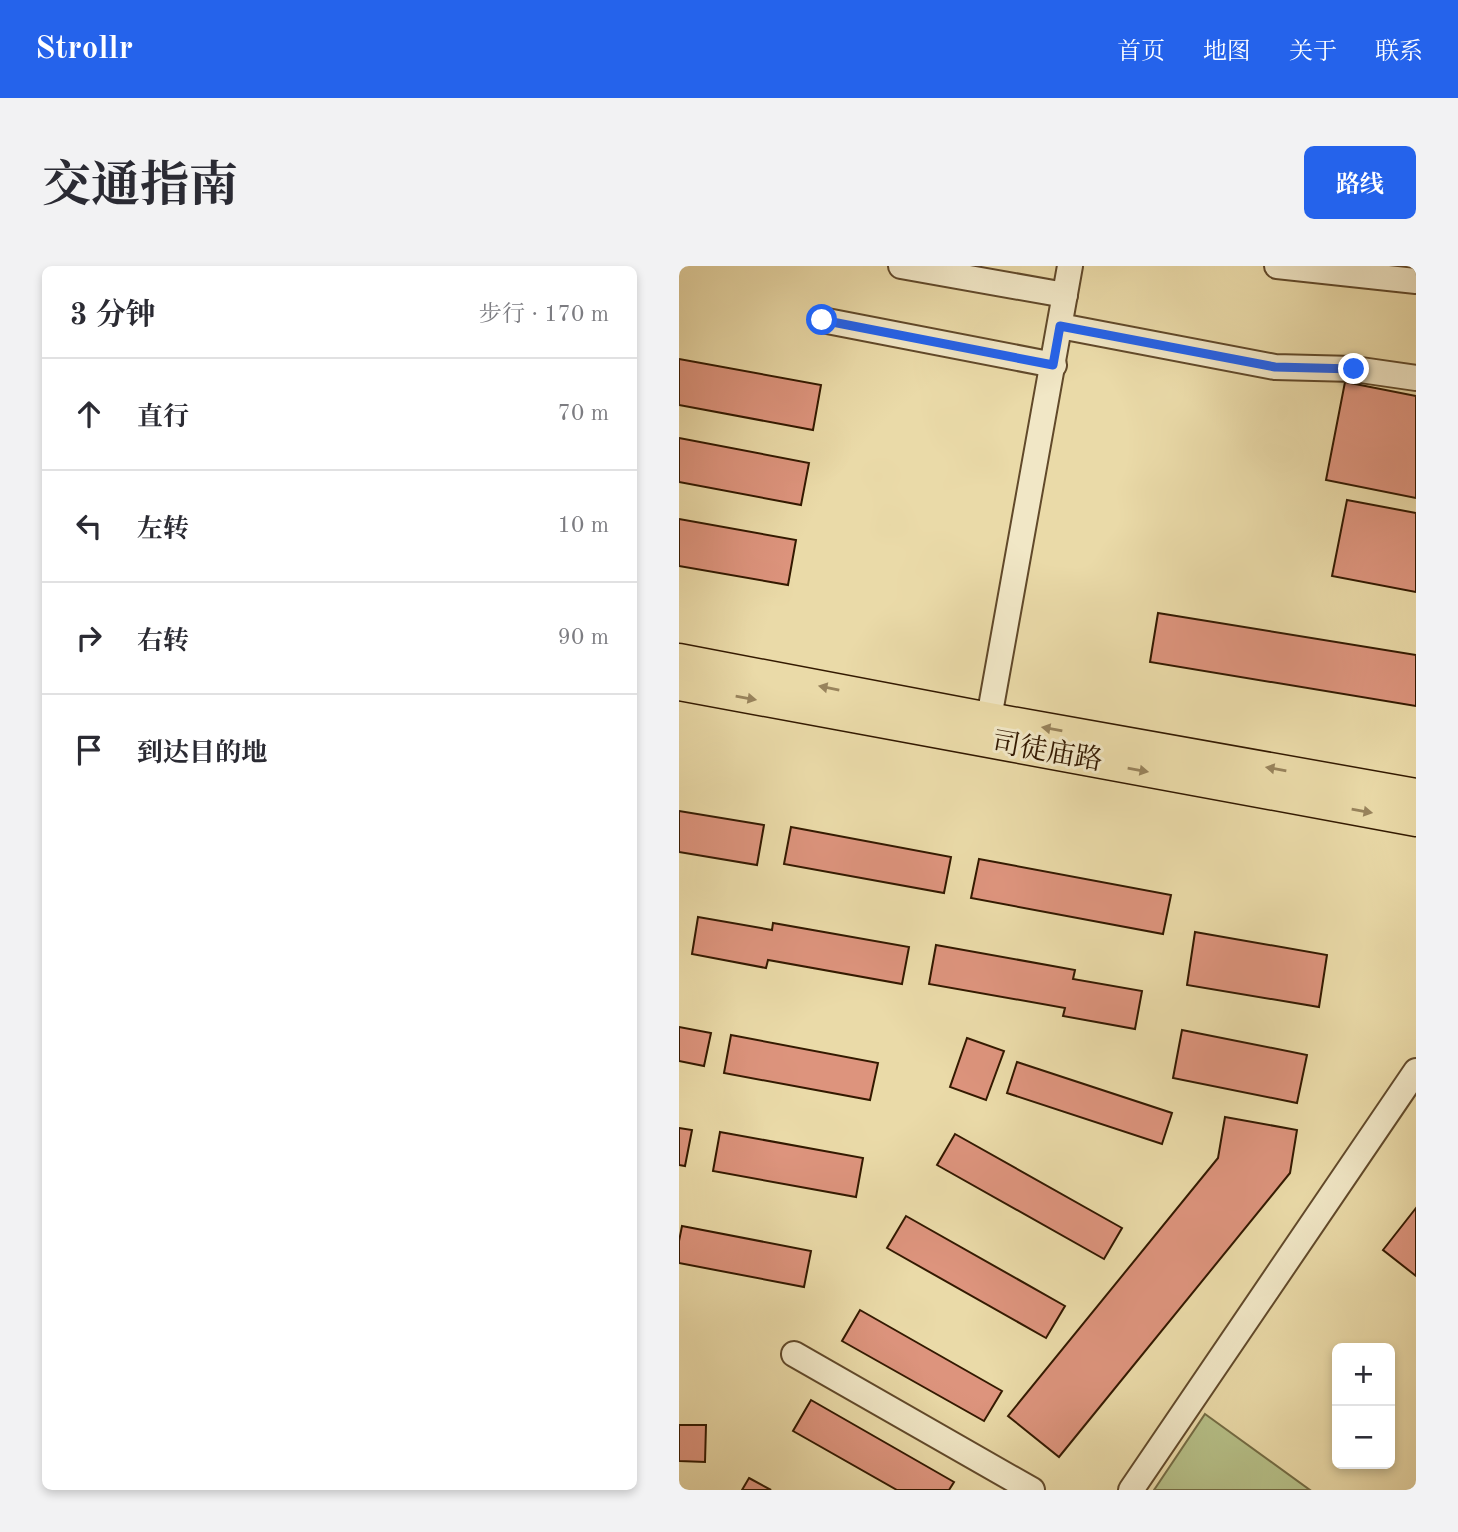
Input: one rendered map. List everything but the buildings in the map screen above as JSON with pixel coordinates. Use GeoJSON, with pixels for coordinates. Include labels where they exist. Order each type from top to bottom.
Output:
{"type":"FeatureCollection","features":[{"type":"Feature","properties":{"kind":"main road","name":"司徒庙路"},"geometry":{"type":"LineString","coordinates":[[679,659],[989,718],[1416,794]]}},
{"type":"Feature","properties":{"kind":"main road","name":"司徒庙路"},"geometry":{"type":"LineString","coordinates":[[679,685],[1416,821]]}},
{"type":"Feature","properties":{"kind":"street"},"geometry":{"type":"LineString","coordinates":[[901,266],[1065,295]]}},
{"type":"Feature","properties":{"kind":"street"},"geometry":{"type":"LineString","coordinates":[[989,718],[1070,266]]}},
{"type":"Feature","properties":{"kind":"street"},"geometry":{"type":"LineString","coordinates":[[1277,266],[1416,281]]}},
{"type":"Feature","properties":{"kind":"street"},"geometry":{"type":"LineString","coordinates":[[822,320],[1053,365]]}},
{"type":"Feature","properties":{"kind":"street"},"geometry":{"type":"LineString","coordinates":[[1060,326],[1275,367],[1354,369],[1416,378]]}},
{"type":"Feature","properties":{"kind":"street"},"geometry":{"type":"LineString","coordinates":[[1131,1490],[1416,1071]]}},
{"type":"Feature","properties":{"kind":"street"},"geometry":{"type":"LineString","coordinates":[[794,1354],[1032,1490]]}},
{"type":"Feature","properties":{"kind":"green space"},"geometry":{"type":"Polygon","coordinates":[[[1205,1414],[1310,1490],[1154,1490],[1205,1414]]]}},
{"type":"Feature","properties":{"kind":"route"},"geometry":{"type":"LineString","coordinates":[[822,320],[1053,365],[1060,326],[1275,367],[1354,369]]}}]}
